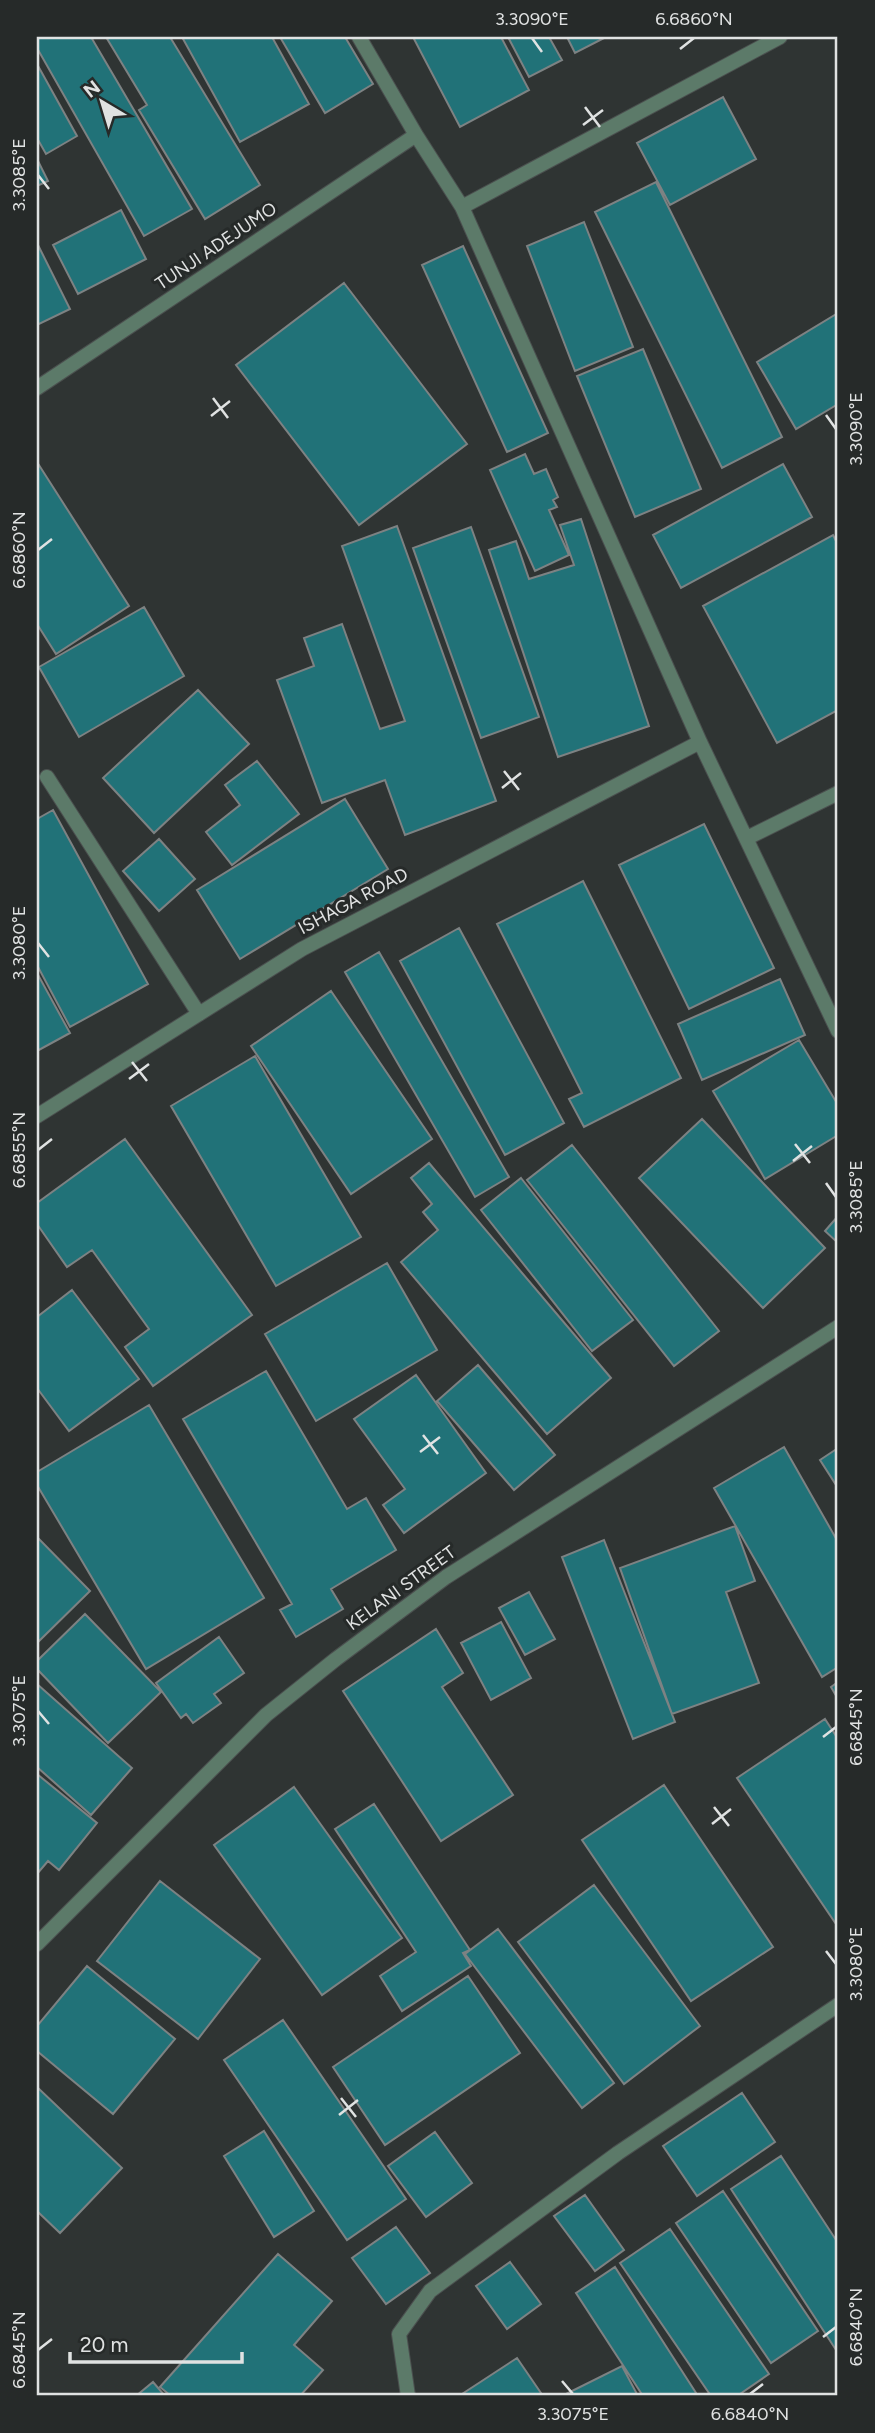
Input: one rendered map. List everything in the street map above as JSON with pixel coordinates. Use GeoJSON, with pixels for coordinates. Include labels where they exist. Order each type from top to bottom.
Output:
{"type":"FeatureCollection","features":[{"type":"Feature","properties":{"kind":"street"},"geometry":{"type":"LineString","coordinates":[[359,37],[462,207],[699,742],[838,1031]]}},
{"type":"Feature","properties":{"kind":"street"},"geometry":{"type":"LineString","coordinates":[[462,207],[780,37]]}},
{"type":"Feature","properties":{"kind":"street","name":"TUNJI ADEJUMO"},"geometry":{"type":"LineString","coordinates":[[37,388],[416,135]]}},
{"type":"Feature","properties":{"kind":"street","name":"ISHAGA ROAD"},"geometry":{"type":"LineString","coordinates":[[37,1116],[302,949],[699,742]]}},
{"type":"Feature","properties":{"kind":"street"},"geometry":{"type":"LineString","coordinates":[[47,778],[199,1014]]}},
{"type":"Feature","properties":{"kind":"street"},"geometry":{"type":"LineString","coordinates":[[747,838],[838,793]]}},
{"type":"Feature","properties":{"kind":"street","name":"KELANI STREET"},"geometry":{"type":"LineString","coordinates":[[37,1944],[266,1715],[336,1659],[446,1577],[838,1327]]}},
{"type":"Feature","properties":{"kind":"street"},"geometry":{"type":"LineString","coordinates":[[408,2396],[399,2333],[430,2291],[618,2153],[838,2005]]}},
{"type":"Feature","properties":{"kind":"building"},"geometry":{"type":"Polygon","coordinates":[[[37,37],[91,37],[192,209],[144,236],[37,48],[37,37]]]}},
{"type":"Feature","properties":{"kind":"building"},"geometry":{"type":"Polygon","coordinates":[[[106,37],[170,37],[260,185],[205,219],[139,110],[147,105],[106,37]]]}},
{"type":"Feature","properties":{"kind":"building"},"geometry":{"type":"Polygon","coordinates":[[[182,37],[272,37],[309,104],[240,142],[182,37]]]}},
{"type":"Feature","properties":{"kind":"building"},"geometry":{"type":"Polygon","coordinates":[[[280,37],[345,37],[373,84],[325,113],[280,37]]]}},
{"type":"Feature","properties":{"kind":"building"},"geometry":{"type":"Polygon","coordinates":[[[413,37],[501,37],[529,90],[460,127],[413,37]]]}},
{"type":"Feature","properties":{"kind":"building"},"geometry":{"type":"Polygon","coordinates":[[[508,37],[549,37],[562,60],[529,77],[508,37]]]}},
{"type":"Feature","properties":{"kind":"building"},"geometry":{"type":"Polygon","coordinates":[[[567,37],[606,37],[575,53],[567,37]]]}},
{"type":"Feature","properties":{"kind":"building"},"geometry":{"type":"Polygon","coordinates":[[[37,64],[77,136],[46,154],[37,138],[37,64]]]}},
{"type":"Feature","properties":{"kind":"building"},"geometry":{"type":"Polygon","coordinates":[[[723,97],[756,159],[670,205],[637,143],[723,97]]]}},
{"type":"Feature","properties":{"kind":"building"},"geometry":{"type":"Polygon","coordinates":[[[37,159],[48,181],[37,186],[37,159]]]}},
{"type":"Feature","properties":{"kind":"building"},"geometry":{"type":"Polygon","coordinates":[[[656,182],[782,437],[722,468],[595,212],[656,182]]]}},
{"type":"Feature","properties":{"kind":"building"},"geometry":{"type":"Polygon","coordinates":[[[121,210],[146,259],[78,294],[53,245],[121,210]]]}},
{"type":"Feature","properties":{"kind":"building"},"geometry":{"type":"Polygon","coordinates":[[[584,222],[633,347],[575,371],[527,246],[584,222]]]}},
{"type":"Feature","properties":{"kind":"building"},"geometry":{"type":"Polygon","coordinates":[[[37,243],[70,309],[37,325],[37,243]]]}},
{"type":"Feature","properties":{"kind":"building"},"geometry":{"type":"Polygon","coordinates":[[[463,246],[548,433],[507,452],[422,265],[463,246]]]}},
{"type":"Feature","properties":{"kind":"building"},"geometry":{"type":"Polygon","coordinates":[[[344,283],[467,444],[359,525],[236,365],[344,283]]]}},
{"type":"Feature","properties":{"kind":"building"},"geometry":{"type":"Polygon","coordinates":[[[838,313],[838,404],[796,429],[757,362],[838,313]]]}},
{"type":"Feature","properties":{"kind":"building"},"geometry":{"type":"Polygon","coordinates":[[[643,349],[701,489],[635,517],[577,376],[643,349]]]}},
{"type":"Feature","properties":{"kind":"building"},"geometry":{"type":"Polygon","coordinates":[[[525,454],[534,474],[546,469],[558,497],[553,500],[557,507],[549,510],[569,555],[535,571],[490,470],[525,454]]]}},
{"type":"Feature","properties":{"kind":"building"},"geometry":{"type":"Polygon","coordinates":[[[37,462],[129,606],[56,654],[37,624],[37,462]]]}},
{"type":"Feature","properties":{"kind":"building"},"geometry":{"type":"Polygon","coordinates":[[[783,464],[812,517],[681,588],[653,535],[783,464]]]}},
{"type":"Feature","properties":{"kind":"building"},"geometry":{"type":"Polygon","coordinates":[[[581,519],[649,726],[558,757],[489,550],[516,541],[529,579],[574,565],[560,525],[581,519]]]}},
{"type":"Feature","properties":{"kind":"building"},"geometry":{"type":"Polygon","coordinates":[[[397,526],[496,801],[405,835],[385,780],[322,803],[277,680],[314,666],[304,638],[342,624],[380,729],[405,721],[342,546],[397,526]]]}},
{"type":"Feature","properties":{"kind":"building"},"geometry":{"type":"Polygon","coordinates":[[[471,527],[539,717],[481,738],[413,548],[471,527]]]}},
{"type":"Feature","properties":{"kind":"building"},"geometry":{"type":"Polygon","coordinates":[[[833,535],[838,545],[838,710],[777,743],[703,606],[833,535]]]}},
{"type":"Feature","properties":{"kind":"building"},"geometry":{"type":"Polygon","coordinates":[[[144,607],[184,676],[79,737],[39,667],[144,607]]]}},
{"type":"Feature","properties":{"kind":"building"},"geometry":{"type":"Polygon","coordinates":[[[198,690],[249,744],[154,833],[103,778],[198,690]]]}},
{"type":"Feature","properties":{"kind":"building"},"geometry":{"type":"Polygon","coordinates":[[[257,761],[299,814],[232,865],[206,832],[240,805],[225,785],[257,761]]]}},
{"type":"Feature","properties":{"kind":"building"},"geometry":{"type":"Polygon","coordinates":[[[345,799],[388,869],[240,959],[197,890],[345,799]]]}},
{"type":"Feature","properties":{"kind":"building"},"geometry":{"type":"Polygon","coordinates":[[[53,810],[148,984],[70,1027],[37,965],[37,819],[53,810]]]}},
{"type":"Feature","properties":{"kind":"building"},"geometry":{"type":"Polygon","coordinates":[[[704,824],[774,968],[689,1009],[619,865],[704,824]]]}},
{"type":"Feature","properties":{"kind":"building"},"geometry":{"type":"Polygon","coordinates":[[[159,839],[195,879],[159,911],[123,871],[159,839]]]}},
{"type":"Feature","properties":{"kind":"building"},"geometry":{"type":"Polygon","coordinates":[[[583,881],[681,1078],[584,1127],[569,1099],[582,1093],[497,924],[583,881]]]}},
{"type":"Feature","properties":{"kind":"building"},"geometry":{"type":"Polygon","coordinates":[[[459,928],[564,1123],[505,1155],[400,961],[459,928]]]}},
{"type":"Feature","properties":{"kind":"building"},"geometry":{"type":"Polygon","coordinates":[[[379,952],[509,1177],[475,1197],[345,972],[379,952]]]}},
{"type":"Feature","properties":{"kind":"building"},"geometry":{"type":"Polygon","coordinates":[[[37,973],[70,1033],[37,1051],[37,973]]]}},
{"type":"Feature","properties":{"kind":"building"},"geometry":{"type":"Polygon","coordinates":[[[780,979],[805,1035],[702,1080],[678,1024],[780,979]]]}},
{"type":"Feature","properties":{"kind":"building"},"geometry":{"type":"Polygon","coordinates":[[[331,991],[432,1139],[351,1194],[251,1046],[331,991]]]}},
{"type":"Feature","properties":{"kind":"building"},"geometry":{"type":"Polygon","coordinates":[[[799,1040],[838,1105],[838,1135],[765,1179],[713,1091],[799,1040]]]}},
{"type":"Feature","properties":{"kind":"building"},"geometry":{"type":"Polygon","coordinates":[[[255,1056],[361,1237],[276,1286],[171,1106],[255,1056]]]}},
{"type":"Feature","properties":{"kind":"building"},"geometry":{"type":"Polygon","coordinates":[[[702,1119],[825,1248],[763,1308],[639,1178],[702,1119]]]}},
{"type":"Feature","properties":{"kind":"building"},"geometry":{"type":"Polygon","coordinates":[[[125,1139],[252,1315],[153,1386],[125,1347],[149,1329],[92,1250],[67,1267],[37,1224],[37,1203],[125,1139]]]}},
{"type":"Feature","properties":{"kind":"building"},"geometry":{"type":"Polygon","coordinates":[[[572,1145],[719,1331],[674,1366],[527,1180],[572,1145]]]}},
{"type":"Feature","properties":{"kind":"building"},"geometry":{"type":"Polygon","coordinates":[[[429,1163],[611,1378],[547,1434],[401,1262],[438,1230],[423,1212],[432,1204],[411,1178],[429,1163]]]}},
{"type":"Feature","properties":{"kind":"building"},"geometry":{"type":"Polygon","coordinates":[[[521,1178],[633,1320],[592,1351],[481,1210],[521,1178]]]}},
{"type":"Feature","properties":{"kind":"building"},"geometry":{"type":"Polygon","coordinates":[[[838,1216],[838,1243],[825,1231],[838,1216]]]}},
{"type":"Feature","properties":{"kind":"building"},"geometry":{"type":"Polygon","coordinates":[[[387,1263],[437,1350],[316,1421],[265,1334],[387,1263]]]}},
{"type":"Feature","properties":{"kind":"building"},"geometry":{"type":"Polygon","coordinates":[[[72,1290],[139,1379],[69,1431],[37,1388],[37,1317],[72,1290]]]}},
{"type":"Feature","properties":{"kind":"building"},"geometry":{"type":"Polygon","coordinates":[[[478,1365],[555,1455],[514,1490],[437,1401],[478,1365]]]}},
{"type":"Feature","properties":{"kind":"building"},"geometry":{"type":"Polygon","coordinates":[[[266,1371],[347,1509],[366,1498],[396,1550],[331,1589],[343,1609],[296,1637],[280,1610],[292,1604],[183,1419],[266,1371]]]}},
{"type":"Feature","properties":{"kind":"building"},"geometry":{"type":"Polygon","coordinates":[[[416,1375],[486,1473],[404,1533],[383,1505],[405,1489],[354,1419],[416,1375]]]}},
{"type":"Feature","properties":{"kind":"building"},"geometry":{"type":"Polygon","coordinates":[[[149,1405],[264,1598],[146,1669],[37,1485],[37,1472],[149,1405]]]}},
{"type":"Feature","properties":{"kind":"building"},"geometry":{"type":"Polygon","coordinates":[[[784,1447],[838,1542],[838,1667],[822,1677],[714,1488],[784,1447]]]}},
{"type":"Feature","properties":{"kind":"building"},"geometry":{"type":"Polygon","coordinates":[[[838,1448],[838,1488],[820,1460],[838,1448]]]}},
{"type":"Feature","properties":{"kind":"building"},"geometry":{"type":"Polygon","coordinates":[[[735,1526],[755,1581],[726,1592],[759,1683],[672,1714],[620,1568],[735,1526]]]}},
{"type":"Feature","properties":{"kind":"building"},"geometry":{"type":"Polygon","coordinates":[[[37,1537],[90,1591],[37,1643],[37,1537]]]}},
{"type":"Feature","properties":{"kind":"building"},"geometry":{"type":"Polygon","coordinates":[[[604,1540],[675,1722],[633,1739],[562,1557],[604,1540]]]}},
{"type":"Feature","properties":{"kind":"building"},"geometry":{"type":"Polygon","coordinates":[[[529,1592],[555,1639],[525,1655],[499,1608],[529,1592]]]}},
{"type":"Feature","properties":{"kind":"building"},"geometry":{"type":"Polygon","coordinates":[[[85,1614],[161,1692],[108,1743],[37,1669],[37,1661],[85,1614]]]}},
{"type":"Feature","properties":{"kind":"building"},"geometry":{"type":"Polygon","coordinates":[[[501,1622],[531,1678],[491,1700],[461,1643],[501,1622]]]}},
{"type":"Feature","properties":{"kind":"building"},"geometry":{"type":"Polygon","coordinates":[[[436,1629],[463,1673],[442,1687],[513,1795],[441,1841],[343,1691],[436,1629]]]}},
{"type":"Feature","properties":{"kind":"building"},"geometry":{"type":"Polygon","coordinates":[[[219,1637],[244,1673],[214,1694],[221,1703],[193,1723],[186,1714],[181,1718],[156,1683],[219,1637]]]}},
{"type":"Feature","properties":{"kind":"building"},"geometry":{"type":"Polygon","coordinates":[[[838,1682],[838,1699],[831,1687],[838,1682]]]}},
{"type":"Feature","properties":{"kind":"building"},"geometry":{"type":"Polygon","coordinates":[[[37,1684],[132,1768],[91,1815],[37,1767],[37,1684]]]}},
{"type":"Feature","properties":{"kind":"building"},"geometry":{"type":"Polygon","coordinates":[[[825,1719],[838,1739],[838,1927],[737,1778],[825,1719]]]}},
{"type":"Feature","properties":{"kind":"building"},"geometry":{"type":"Polygon","coordinates":[[[37,1774],[97,1823],[59,1870],[48,1861],[37,1874],[37,1774]]]}},
{"type":"Feature","properties":{"kind":"building"},"geometry":{"type":"Polygon","coordinates":[[[664,1785],[773,1947],[691,2001],[582,1840],[664,1785]]]}},
{"type":"Feature","properties":{"kind":"building"},"geometry":{"type":"Polygon","coordinates":[[[294,1787],[402,1938],[322,1995],[214,1845],[294,1787]]]}},
{"type":"Feature","properties":{"kind":"building"},"geometry":{"type":"Polygon","coordinates":[[[374,1804],[470,1950],[463,1953],[471,1966],[402,2011],[380,1976],[416,1952],[335,1829],[374,1804]]]}},
{"type":"Feature","properties":{"kind":"building"},"geometry":{"type":"Polygon","coordinates":[[[160,1881],[260,1959],[198,2039],[97,1961],[160,1881]]]}},
{"type":"Feature","properties":{"kind":"building"},"geometry":{"type":"Polygon","coordinates":[[[594,1885],[700,2026],[624,2084],[518,1942],[594,1885]]]}},
{"type":"Feature","properties":{"kind":"building"},"geometry":{"type":"Polygon","coordinates":[[[498,1929],[614,2083],[582,2108],[465,1954],[498,1929]]]}},
{"type":"Feature","properties":{"kind":"building"},"geometry":{"type":"Polygon","coordinates":[[[87,1966],[175,2039],[113,2114],[37,2051],[37,2026],[87,1966]]]}},
{"type":"Feature","properties":{"kind":"building"},"geometry":{"type":"Polygon","coordinates":[[[468,1976],[520,2053],[385,2145],[333,2067],[468,1976]]]}},
{"type":"Feature","properties":{"kind":"building"},"geometry":{"type":"Polygon","coordinates":[[[283,2020],[406,2199],[347,2240],[224,2060],[283,2020]]]}},
{"type":"Feature","properties":{"kind":"building"},"geometry":{"type":"Polygon","coordinates":[[[37,2087],[122,2168],[60,2233],[37,2211],[37,2087]]]}},
{"type":"Feature","properties":{"kind":"building"},"geometry":{"type":"Polygon","coordinates":[[[742,2093],[775,2142],[697,2196],[663,2146],[742,2093]]]}},
{"type":"Feature","properties":{"kind":"building"},"geometry":{"type":"Polygon","coordinates":[[[264,2131],[314,2211],[274,2237],[224,2156],[264,2131]]]}},
{"type":"Feature","properties":{"kind":"building"},"geometry":{"type":"Polygon","coordinates":[[[435,2132],[472,2183],[426,2217],[388,2166],[435,2132]]]}},
{"type":"Feature","properties":{"kind":"building"},"geometry":{"type":"Polygon","coordinates":[[[781,2156],[838,2243],[838,2353],[731,2189],[781,2156]]]}},
{"type":"Feature","properties":{"kind":"building"},"geometry":{"type":"Polygon","coordinates":[[[723,2191],[818,2331],[771,2363],[676,2223],[723,2191]]]}},
{"type":"Feature","properties":{"kind":"building"},"geometry":{"type":"Polygon","coordinates":[[[585,2195],[624,2250],[595,2271],[554,2216],[585,2195]]]}},
{"type":"Feature","properties":{"kind":"building"},"geometry":{"type":"Polygon","coordinates":[[[396,2227],[430,2273],[386,2304],[352,2258],[396,2227]]]}},
{"type":"Feature","properties":{"kind":"building"},"geometry":{"type":"Polygon","coordinates":[[[670,2229],[769,2374],[737,2396],[711,2396],[620,2263],[670,2229]]]}},
{"type":"Feature","properties":{"kind":"building"},"geometry":{"type":"Polygon","coordinates":[[[278,2254],[332,2301],[294,2345],[323,2370],[300,2396],[171,2396],[160,2387],[278,2254]]]}},
{"type":"Feature","properties":{"kind":"building"},"geometry":{"type":"Polygon","coordinates":[[[510,2262],[541,2304],[507,2329],[476,2286],[510,2262]]]}},
{"type":"Feature","properties":{"kind":"building"},"geometry":{"type":"Polygon","coordinates":[[[615,2267],[698,2396],[643,2396],[576,2293],[615,2267]]]}},
{"type":"Feature","properties":{"kind":"building"},"geometry":{"type":"Polygon","coordinates":[[[517,2358],[543,2396],[459,2396],[517,2358]]]}},
{"type":"Feature","properties":{"kind":"building"},"geometry":{"type":"Polygon","coordinates":[[[622,2366],[638,2396],[562,2396],[622,2366]]]}},
{"type":"Feature","properties":{"kind":"building"},"geometry":{"type":"Polygon","coordinates":[[[153,2382],[165,2396],[136,2396],[153,2382]]]}}]}
